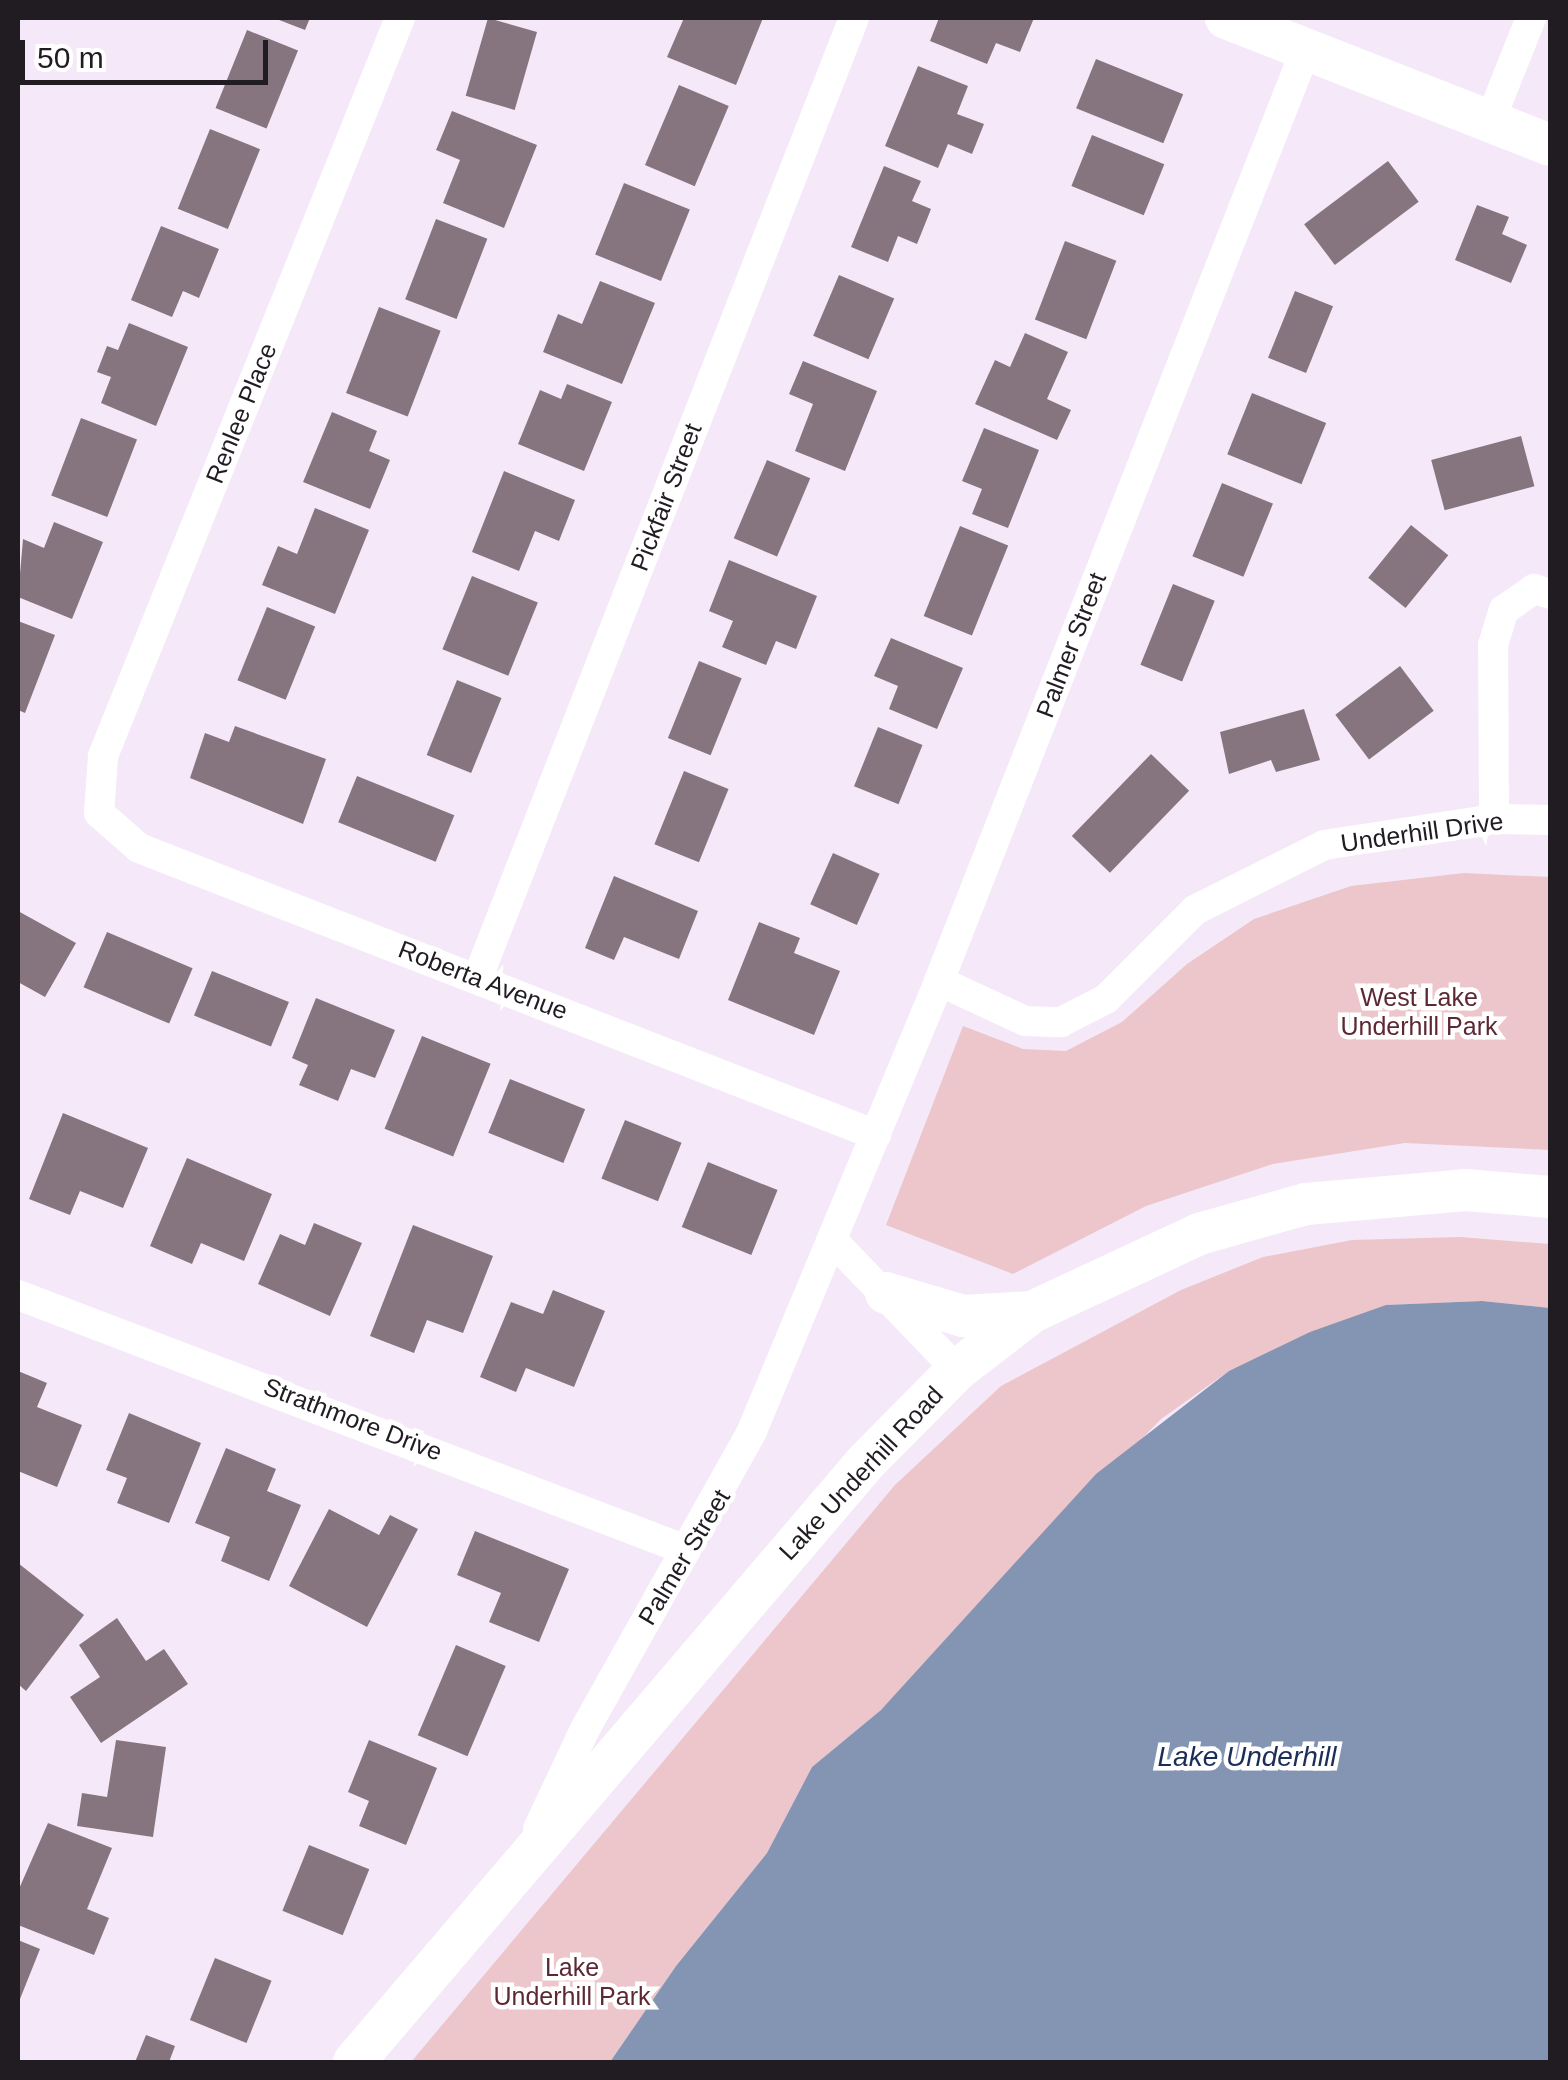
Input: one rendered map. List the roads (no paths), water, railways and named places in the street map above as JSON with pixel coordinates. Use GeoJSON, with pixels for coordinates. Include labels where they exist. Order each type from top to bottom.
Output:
{"type":"FeatureCollection","features":[{"type":"Feature","properties":{"kind":"main road"},"geometry":{"type":"LineString","coordinates":[[1226,18],[1550,146]]}},
{"type":"Feature","properties":{"kind":"main road","name":"Lake Underhill Road"},"geometry":{"type":"LineString","coordinates":[[354,2062],[864,1463],[957,1370],[1032,1312],[1199,1234],[1306,1204],[1465,1190],[1550,1198]]}},
{"type":"Feature","properties":{"kind":"main road"},"geometry":{"type":"LineString","coordinates":[[886,1293],[963,1316],[1032,1312]]}},
{"type":"Feature","properties":{"kind":"street","name":"Renlee Place"},"geometry":{"type":"LineString","coordinates":[[99,814],[103,756],[400,18]]}},
{"type":"Feature","properties":{"kind":"street","name":"Pickfair Street"},"geometry":{"type":"LineString","coordinates":[[478,977],[854,18]]}},
{"type":"Feature","properties":{"kind":"street"},"geometry":{"type":"LineString","coordinates":[[1490,122],[1531,18]]}},
{"type":"Feature","properties":{"kind":"street","name":"Palmer Street"},"geometry":{"type":"LineString","coordinates":[[521,1866],[585,1729],[726,1487],[833,1241],[1306,48]]}},
{"type":"Feature","properties":{"kind":"street"},"geometry":{"type":"LineString","coordinates":[[1494,819],[1493,644],[1504,610],[1534,589],[1550,594]]}},
{"type":"Feature","properties":{"kind":"street","name":"Roberta Avenue"},"geometry":{"type":"LineString","coordinates":[[99,814],[138,848],[478,977],[876,1135]]}},
{"type":"Feature","properties":{"kind":"street","name":"Underhill Drive"},"geometry":{"type":"LineString","coordinates":[[939,981],[1026,1021],[1061,1022],[1106,1000],[1195,910],[1324,845],[1494,819],[1550,820]]}},
{"type":"Feature","properties":{"kind":"street"},"geometry":{"type":"LineString","coordinates":[[833,1241],[957,1370]]}},
{"type":"Feature","properties":{"kind":"street","name":"Strathmore Drive"},"geometry":{"type":"LineString","coordinates":[[18,1295],[686,1550]]}},
{"type":"Feature","properties":{"kind":"water","name":"Lake Underhill"},"geometry":{"type":"Polygon","coordinates":[[[1482,1301],[1550,1308],[1550,2062],[610,2062],[676,1966],[767,1853],[812,1767],[881,1710],[1096,1474],[1229,1371],[1310,1332],[1386,1305],[1482,1301]]]}},
{"type":"Feature","properties":{"kind":"park label","name":"West Lake Underhill Park"},"geometry":{"type":"Point","coordinates":[1419,1012]}},
{"type":"Feature","properties":{"kind":"park label","name":"Lake Underhill Park"},"geometry":{"type":"Point","coordinates":[572,1982]}}]}
